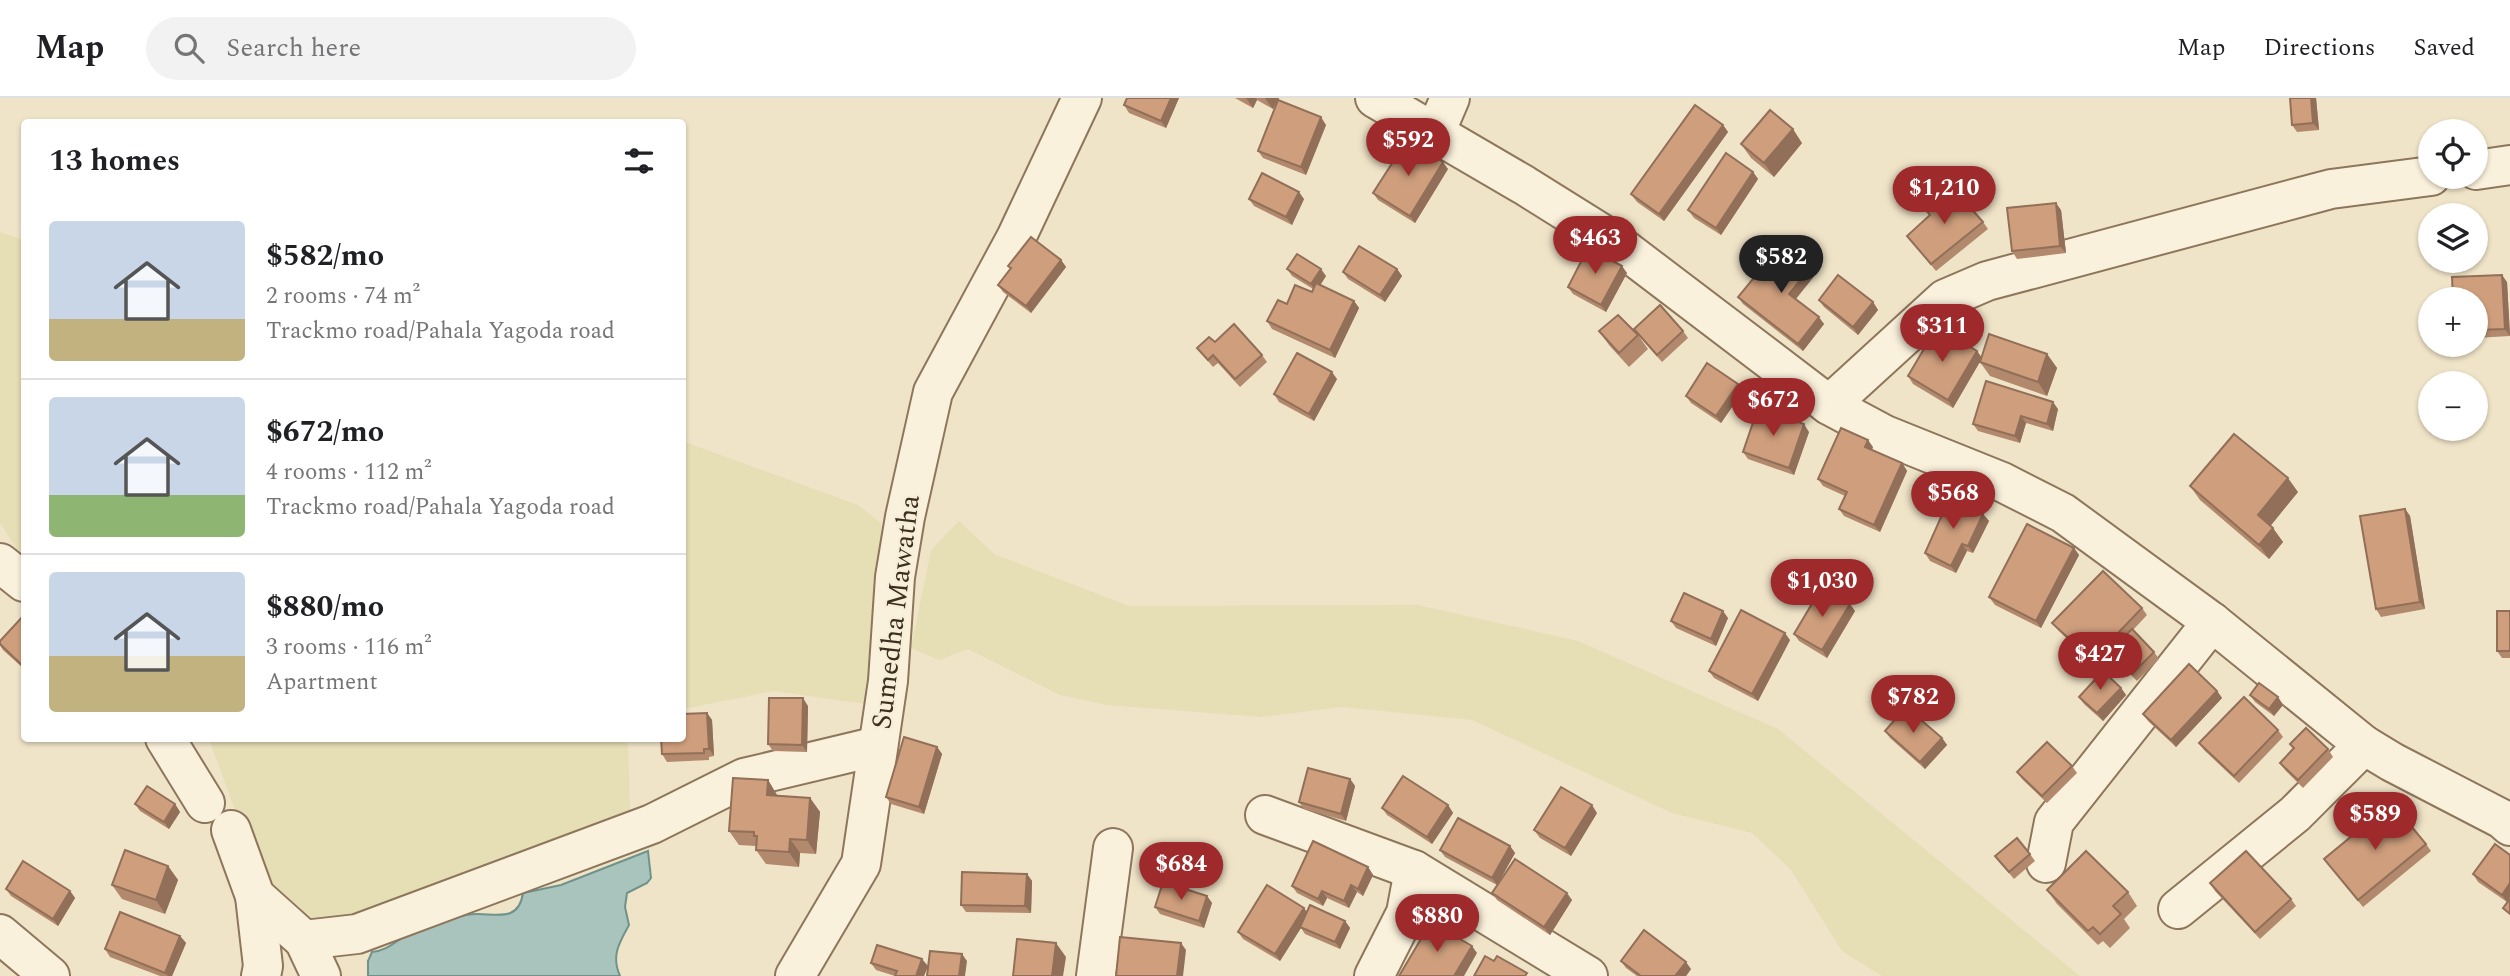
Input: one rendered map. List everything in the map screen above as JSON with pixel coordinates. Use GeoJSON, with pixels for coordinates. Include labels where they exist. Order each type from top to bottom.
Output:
{"type":"FeatureCollection","features":[{"type":"Feature","properties":{"kind":"street","name":"Sumedha Mawatha"},"geometry":{"type":"LineString","coordinates":[[795,976],[861,864],[888,681],[895,577],[905,517],[933,392],[1016,238],[1082,98]]}},
{"type":"Feature","properties":{"kind":"street"},"geometry":{"type":"LineString","coordinates":[[1375,98],[1612,240],[1829,405],[1885,435],[2002,482],[2063,513],[2212,622],[2364,745],[2502,819],[2510,826]]}},
{"type":"Feature","properties":{"kind":"street"},"geometry":{"type":"LineString","coordinates":[[1435,132],[1450,98]]}},
{"type":"Feature","properties":{"kind":"street"},"geometry":{"type":"LineString","coordinates":[[2488,168],[2510,165]]}},
{"type":"Feature","properties":{"kind":"street"},"geometry":{"type":"LineString","coordinates":[[1829,405],[1945,299],[1987,281],[2331,189],[2418,178]]}},
{"type":"Feature","properties":{"kind":"street"},"geometry":{"type":"LineString","coordinates":[[0,563],[21,580]]}},
{"type":"Feature","properties":{"kind":"street"},"geometry":{"type":"LineString","coordinates":[[2046,863],[2054,822],[2212,622]]}},
{"type":"Feature","properties":{"kind":"street"},"geometry":{"type":"LineString","coordinates":[[167,742],[205,803]]}},
{"type":"Feature","properties":{"kind":"street"},"geometry":{"type":"LineString","coordinates":[[2178,909],[2295,814],[2364,745]]}},
{"type":"Feature","properties":{"kind":"street"},"geometry":{"type":"LineString","coordinates":[[304,940],[357,934],[652,824],[744,778],[878,746]]}},
{"type":"Feature","properties":{"kind":"street"},"geometry":{"type":"LineString","coordinates":[[1265,815],[1414,870],[1588,976]]}},
{"type":"Feature","properties":{"kind":"street"},"geometry":{"type":"LineString","coordinates":[[231,830],[255,896],[263,966],[261,976]]}},
{"type":"Feature","properties":{"kind":"street"},"geometry":{"type":"LineString","coordinates":[[1096,976],[1113,848]]}},
{"type":"Feature","properties":{"kind":"street"},"geometry":{"type":"LineString","coordinates":[[1374,976],[1406,913],[1414,870]]}},
{"type":"Feature","properties":{"kind":"street"},"geometry":{"type":"LineString","coordinates":[[255,896],[304,940],[321,976]]}},
{"type":"Feature","properties":{"kind":"street"},"geometry":{"type":"LineString","coordinates":[[0,934],[50,976]]}},
{"type":"Feature","properties":{"kind":"shaded area"},"geometry":{"type":"Polygon","coordinates":[[[0,232],[21,239],[21,555],[0,523],[0,232]]]}},
{"type":"Feature","properties":{"kind":"shaded area"},"geometry":{"type":"Polygon","coordinates":[[[686,442],[858,505],[881,523],[882,549],[865,704],[774,691],[686,708],[686,442]]]}},
{"type":"Feature","properties":{"kind":"shaded area"},"geometry":{"type":"Polygon","coordinates":[[[959,521],[994,554],[1129,606],[1418,605],[1578,641],[1778,729],[2080,976],[1882,976],[1842,951],[1791,870],[1752,833],[1672,813],[1472,720],[1342,707],[1261,717],[1107,705],[1060,695],[968,649],[939,660],[911,648],[931,550],[959,521]]]}},
{"type":"Feature","properties":{"kind":"shaded area"},"geometry":{"type":"Polygon","coordinates":[[[210,742],[628,742],[630,817],[367,916],[303,924],[261,882],[210,742]]]}},
{"type":"Feature","properties":{"kind":"water"},"geometry":{"type":"Polygon","coordinates":[[[648,851],[651,878],[647,883],[627,893],[625,907],[629,925],[616,956],[620,976],[368,976],[368,961],[372,952],[384,949],[406,936],[459,916],[509,914],[520,904],[523,893],[561,885],[648,851]]]}},
{"type":"Feature","properties":{"kind":"building"},"geometry":{"type":"Polygon","coordinates":[[[1127,98],[1171,98],[1161,121],[1124,105],[1127,98]]]}},
{"type":"Feature","properties":{"kind":"building"},"geometry":{"type":"Polygon","coordinates":[[[2290,98],[2311,98],[2313,123],[2292,125],[2290,98]]]}},
{"type":"Feature","properties":{"kind":"building"},"geometry":{"type":"Polygon","coordinates":[[[1278,100],[1321,117],[1301,167],[1258,151],[1278,100]]]}},
{"type":"Feature","properties":{"kind":"building"},"geometry":{"type":"Polygon","coordinates":[[[1695,105],[1723,125],[1659,214],[1631,194],[1695,105]]]}},
{"type":"Feature","properties":{"kind":"building"},"geometry":{"type":"Polygon","coordinates":[[[1770,110],[1793,129],[1764,163],[1741,144],[1770,110]]]}},
{"type":"Feature","properties":{"kind":"building"},"geometry":{"type":"Polygon","coordinates":[[[1407,140],[1443,162],[1410,216],[1373,193],[1407,140]]]}},
{"type":"Feature","properties":{"kind":"building"},"geometry":{"type":"Polygon","coordinates":[[[1726,153],[1753,172],[1716,228],[1688,210],[1726,153]]]}},
{"type":"Feature","properties":{"kind":"building"},"geometry":{"type":"Polygon","coordinates":[[[1262,173],[1299,192],[1286,217],[1249,199],[1262,173]]]}},
{"type":"Feature","properties":{"kind":"building"},"geometry":{"type":"Polygon","coordinates":[[[1952,187],[1983,222],[1931,264],[1907,236],[1930,215],[1926,210],[1952,187]]]}},
{"type":"Feature","properties":{"kind":"building"},"geometry":{"type":"Polygon","coordinates":[[[2056,203],[2060,246],[2012,251],[2007,208],[2056,203]]]}},
{"type":"Feature","properties":{"kind":"building"},"geometry":{"type":"Polygon","coordinates":[[[1031,237],[1061,260],[1026,306],[998,285],[1011,268],[1008,266],[1031,237]]]}},
{"type":"Feature","properties":{"kind":"building"},"geometry":{"type":"Polygon","coordinates":[[[1781,245],[1810,268],[1789,294],[1819,317],[1798,344],[1738,297],[1781,245]]]}},
{"type":"Feature","properties":{"kind":"building"},"geometry":{"type":"Polygon","coordinates":[[[1359,246],[1397,269],[1380,295],[1343,272],[1359,246]]]}},
{"type":"Feature","properties":{"kind":"building"},"geometry":{"type":"Polygon","coordinates":[[[1588,248],[1622,266],[1601,305],[1568,287],[1588,248]]]}},
{"type":"Feature","properties":{"kind":"building"},"geometry":{"type":"Polygon","coordinates":[[[1297,254],[1321,269],[1311,284],[1287,269],[1297,254]]]}},
{"type":"Feature","properties":{"kind":"building"},"geometry":{"type":"Polygon","coordinates":[[[1838,275],[1873,302],[1853,327],[1819,300],[1838,275]]]}},
{"type":"Feature","properties":{"kind":"building"},"geometry":{"type":"Polygon","coordinates":[[[2502,275],[2505,329],[2488,330],[2488,287],[2452,287],[2452,277],[2502,275]]]}},
{"type":"Feature","properties":{"kind":"building"},"geometry":{"type":"Polygon","coordinates":[[[1316,283],[1354,301],[1330,350],[1267,321],[1278,300],[1287,304],[1295,285],[1312,292],[1316,283]]]}},
{"type":"Feature","properties":{"kind":"building"},"geometry":{"type":"Polygon","coordinates":[[[1660,305],[1683,331],[1657,355],[1634,329],[1660,305]]]}},
{"type":"Feature","properties":{"kind":"building"},"geometry":{"type":"Polygon","coordinates":[[[1618,315],[1638,335],[1619,353],[1599,331],[1618,315]]]}},
{"type":"Feature","properties":{"kind":"building"},"geometry":{"type":"Polygon","coordinates":[[[1234,324],[1262,355],[1235,379],[1213,355],[1208,360],[1197,348],[1209,337],[1215,342],[1234,324]]]}},
{"type":"Feature","properties":{"kind":"building"},"geometry":{"type":"Polygon","coordinates":[[[1937,327],[1977,351],[1948,400],[1908,376],[1937,327]]]}},
{"type":"Feature","properties":{"kind":"building"},"geometry":{"type":"Polygon","coordinates":[[[1989,334],[2047,354],[2038,382],[1980,362],[1989,334]]]}},
{"type":"Feature","properties":{"kind":"building"},"geometry":{"type":"Polygon","coordinates":[[[1297,353],[1332,372],[1309,414],[1274,394],[1297,353]]]}},
{"type":"Feature","properties":{"kind":"building"},"geometry":{"type":"Polygon","coordinates":[[[1707,363],[1738,384],[1716,416],[1686,396],[1707,363]]]}},
{"type":"Feature","properties":{"kind":"building"},"geometry":{"type":"Polygon","coordinates":[[[1986,381],[2053,402],[2047,424],[2021,416],[2015,436],[1973,424],[1986,381]]]}},
{"type":"Feature","properties":{"kind":"building"},"geometry":{"type":"Polygon","coordinates":[[[1758,408],[1804,424],[1789,468],[1743,452],[1758,408]]]}},
{"type":"Feature","properties":{"kind":"building"},"geometry":{"type":"Polygon","coordinates":[[[1841,428],[1868,440],[1865,447],[1902,463],[1874,525],[1839,509],[1847,492],[1818,479],[1841,428]]]}},
{"type":"Feature","properties":{"kind":"building"},"geometry":{"type":"Polygon","coordinates":[[[2234,434],[2288,478],[2258,515],[2273,528],[2259,545],[2190,486],[2234,434]]]}},
{"type":"Feature","properties":{"kind":"building"},"geometry":{"type":"Polygon","coordinates":[[[1950,497],[1983,514],[1968,546],[1962,544],[1951,566],[1925,553],[1950,497]]]}},
{"type":"Feature","properties":{"kind":"building"},"geometry":{"type":"Polygon","coordinates":[[[2405,509],[2420,602],[2376,609],[2360,516],[2405,509]]]}},
{"type":"Feature","properties":{"kind":"building"},"geometry":{"type":"Polygon","coordinates":[[[2027,524],[2074,548],[2036,621],[1989,597],[2027,524]]]}},
{"type":"Feature","properties":{"kind":"building"},"geometry":{"type":"Polygon","coordinates":[[[2103,571],[2142,608],[2092,660],[2052,623],[2103,571]]]}},
{"type":"Feature","properties":{"kind":"building"},"geometry":{"type":"Polygon","coordinates":[[[1822,587],[1850,604],[1822,650],[1794,634],[1822,587]]]}},
{"type":"Feature","properties":{"kind":"building"},"geometry":{"type":"Polygon","coordinates":[[[1684,593],[1723,611],[1711,639],[1671,621],[1684,593]]]}},
{"type":"Feature","properties":{"kind":"building"},"geometry":{"type":"Polygon","coordinates":[[[1741,610],[1785,633],[1752,694],[1709,671],[1741,610]]]}},
{"type":"Feature","properties":{"kind":"building"},"geometry":{"type":"Polygon","coordinates":[[[2497,611],[2510,611],[2510,651],[2497,651],[2497,611]]]}},
{"type":"Feature","properties":{"kind":"building"},"geometry":{"type":"Polygon","coordinates":[[[21,618],[21,664],[0,644],[21,618]]]}},
{"type":"Feature","properties":{"kind":"building"},"geometry":{"type":"Polygon","coordinates":[[[2132,629],[2154,652],[2132,674],[2109,651],[2132,629]]]}},
{"type":"Feature","properties":{"kind":"building"},"geometry":{"type":"Polygon","coordinates":[[[2189,664],[2217,691],[2171,740],[2143,714],[2189,664]]]}},
{"type":"Feature","properties":{"kind":"building"},"geometry":{"type":"Polygon","coordinates":[[[2103,671],[2121,688],[2097,713],[2079,697],[2103,671]]]}},
{"type":"Feature","properties":{"kind":"building"},"geometry":{"type":"Polygon","coordinates":[[[2259,683],[2278,697],[2269,709],[2250,695],[2259,683]]]}},
{"type":"Feature","properties":{"kind":"building"},"geometry":{"type":"Polygon","coordinates":[[[2244,697],[2278,730],[2234,776],[2199,743],[2244,697]]]}},
{"type":"Feature","properties":{"kind":"building"},"geometry":{"type":"Polygon","coordinates":[[[769,698],[803,698],[802,745],[768,744],[769,698]]]}},
{"type":"Feature","properties":{"kind":"building"},"geometry":{"type":"Polygon","coordinates":[[[1906,707],[1942,738],[1920,762],[1885,731],[1906,707]]]}},
{"type":"Feature","properties":{"kind":"building"},"geometry":{"type":"Polygon","coordinates":[[[707,713],[709,749],[704,749],[704,753],[662,754],[661,742],[686,742],[686,714],[707,713]]]}},
{"type":"Feature","properties":{"kind":"building"},"geometry":{"type":"Polygon","coordinates":[[[2306,728],[2328,749],[2298,780],[2280,763],[2294,748],[2290,744],[2306,728]]]}},
{"type":"Feature","properties":{"kind":"building"},"geometry":{"type":"Polygon","coordinates":[[[904,737],[937,747],[919,807],[886,797],[904,737]]]}},
{"type":"Feature","properties":{"kind":"building"},"geometry":{"type":"Polygon","coordinates":[[[2047,742],[2072,766],[2042,796],[2017,772],[2047,742]]]}},
{"type":"Feature","properties":{"kind":"building"},"geometry":{"type":"Polygon","coordinates":[[[1308,768],[1350,779],[1341,814],[1299,802],[1308,768]]]}},
{"type":"Feature","properties":{"kind":"building"},"geometry":{"type":"Polygon","coordinates":[[[1403,776],[1448,805],[1427,837],[1382,808],[1403,776]]]}},
{"type":"Feature","properties":{"kind":"building"},"geometry":{"type":"Polygon","coordinates":[[[733,778],[768,780],[767,795],[810,798],[807,840],[790,839],[789,852],[756,850],[757,836],[754,836],[754,832],[729,831],[733,778]]]}},
{"type":"Feature","properties":{"kind":"building"},"geometry":{"type":"Polygon","coordinates":[[[147,786],[175,804],[164,822],[135,804],[147,786]]]}},
{"type":"Feature","properties":{"kind":"building"},"geometry":{"type":"Polygon","coordinates":[[[1561,787],[1592,805],[1565,848],[1534,830],[1561,787]]]}},
{"type":"Feature","properties":{"kind":"building"},"geometry":{"type":"Polygon","coordinates":[[[2392,803],[2426,844],[2358,900],[2324,859],[2392,803]]]}},
{"type":"Feature","properties":{"kind":"building"},"geometry":{"type":"Polygon","coordinates":[[[1458,818],[1510,846],[1492,878],[1440,850],[1458,818]]]}},
{"type":"Feature","properties":{"kind":"building"},"geometry":{"type":"Polygon","coordinates":[[[2017,838],[2030,854],[2009,872],[1995,856],[2017,838]]]}},
{"type":"Feature","properties":{"kind":"building"},"geometry":{"type":"Polygon","coordinates":[[[1313,841],[1368,867],[1358,889],[1351,885],[1344,901],[1322,891],[1318,899],[1292,886],[1313,841]]]}},
{"type":"Feature","properties":{"kind":"building"},"geometry":{"type":"Polygon","coordinates":[[[2495,844],[2510,855],[2510,883],[2502,895],[2473,874],[2495,844]]]}},
{"type":"Feature","properties":{"kind":"building"},"geometry":{"type":"Polygon","coordinates":[[[125,850],[168,866],[156,900],[112,885],[125,850]]]}},
{"type":"Feature","properties":{"kind":"building"},"geometry":{"type":"Polygon","coordinates":[[[2086,851],[2128,892],[2113,906],[2121,914],[2100,934],[2093,927],[2088,931],[2047,890],[2086,851]]]}},
{"type":"Feature","properties":{"kind":"building"},"geometry":{"type":"Polygon","coordinates":[[[2246,851],[2291,899],[2255,932],[2210,883],[2246,851]]]}},
{"type":"Feature","properties":{"kind":"building"},"geometry":{"type":"Polygon","coordinates":[[[1515,859],[1567,893],[1544,927],[1492,893],[1515,859]]]}},
{"type":"Feature","properties":{"kind":"building"},"geometry":{"type":"Polygon","coordinates":[[[23,861],[70,891],[53,919],[6,889],[23,861]]]}},
{"type":"Feature","properties":{"kind":"building"},"geometry":{"type":"Polygon","coordinates":[[[962,872],[1027,874],[1025,906],[961,905],[962,872]]]}},
{"type":"Feature","properties":{"kind":"building"},"geometry":{"type":"Polygon","coordinates":[[[1163,882],[1207,896],[1199,921],[1155,907],[1163,882]]]}},
{"type":"Feature","properties":{"kind":"building"},"geometry":{"type":"Polygon","coordinates":[[[1267,885],[1304,908],[1275,954],[1238,932],[1267,885]]]}},
{"type":"Feature","properties":{"kind":"building"},"geometry":{"type":"Polygon","coordinates":[[[2510,899],[2510,914],[2503,908],[2510,899]]]}},
{"type":"Feature","properties":{"kind":"building"},"geometry":{"type":"Polygon","coordinates":[[[1310,905],[1345,921],[1335,942],[1300,927],[1310,905]]]}},
{"type":"Feature","properties":{"kind":"building"},"geometry":{"type":"Polygon","coordinates":[[[120,912],[180,936],[165,973],[105,949],[120,912]]]}},
{"type":"Feature","properties":{"kind":"building"},"geometry":{"type":"Polygon","coordinates":[[[1431,922],[1472,946],[1454,976],[1399,976],[1431,922]]]}},
{"type":"Feature","properties":{"kind":"building"},"geometry":{"type":"Polygon","coordinates":[[[1644,930],[1686,962],[1675,976],[1641,976],[1621,961],[1644,930]]]}},
{"type":"Feature","properties":{"kind":"building"},"geometry":{"type":"Polygon","coordinates":[[[1120,937],[1181,943],[1177,976],[1116,976],[1120,937]]]}},
{"type":"Feature","properties":{"kind":"building"},"geometry":{"type":"Polygon","coordinates":[[[1017,939],[1056,943],[1052,976],[1013,976],[1017,939]]]}},
{"type":"Feature","properties":{"kind":"building"},"geometry":{"type":"Polygon","coordinates":[[[877,945],[922,959],[916,976],[895,976],[897,971],[871,963],[877,945]]]}},
{"type":"Feature","properties":{"kind":"building"},"geometry":{"type":"Polygon","coordinates":[[[930,951],[962,954],[959,976],[927,976],[930,951]]]}},
{"type":"Feature","properties":{"kind":"building"},"geometry":{"type":"Polygon","coordinates":[[[1485,956],[1494,961],[1497,956],[1527,973],[1525,976],[1474,976],[1485,956]]]}}]}
